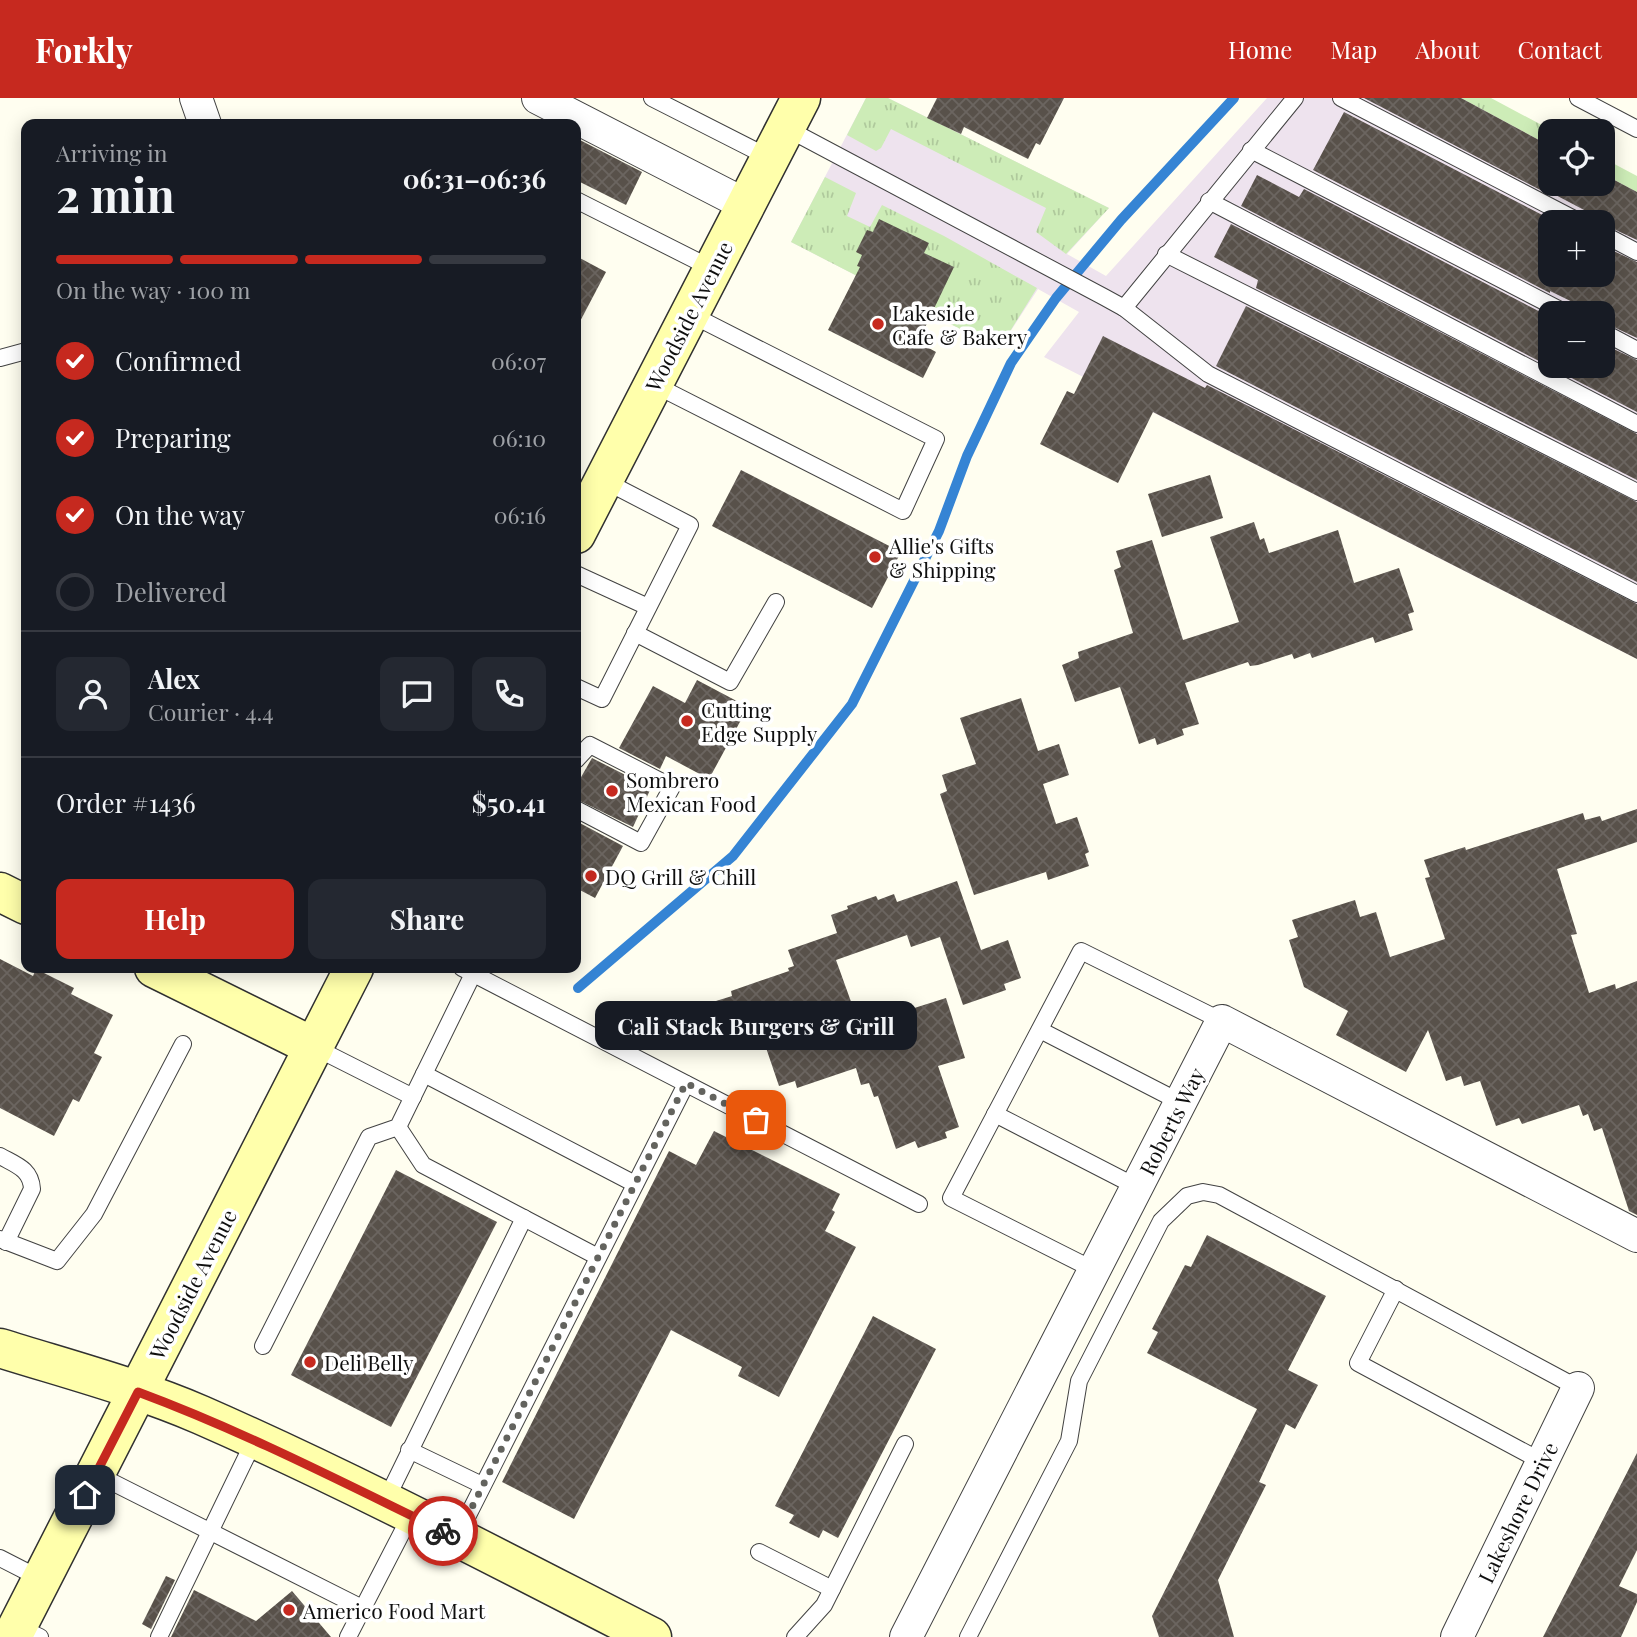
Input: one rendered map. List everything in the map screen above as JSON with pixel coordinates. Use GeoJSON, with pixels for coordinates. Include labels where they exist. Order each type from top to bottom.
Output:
{"type":"FeatureCollection","features":[{"type":"Feature","properties":{"kind":"main road","name":"Woodside Avenue"},"geometry":{"type":"LineString","coordinates":[[581,519],[591,488],[653,384],[785,128]]}},
{"type":"Feature","properties":{"kind":"main road"},"geometry":{"type":"LineString","coordinates":[[0,892],[21,902]]}},
{"type":"Feature","properties":{"kind":"main road"},"geometry":{"type":"LineString","coordinates":[[164,973],[314,1047]]}},
{"type":"Feature","properties":{"kind":"main road","name":"Woodside Avenue"},"geometry":{"type":"LineString","coordinates":[[23,1633],[41,1579],[351,973]]}},
{"type":"Feature","properties":{"kind":"main road"},"geometry":{"type":"LineString","coordinates":[[0,1348],[138,1392],[255,1439],[457,1537],[652,1637]]}},
{"type":"Feature","properties":{"kind":"street"},"geometry":{"type":"LineString","coordinates":[[196,98],[203,119]]}},
{"type":"Feature","properties":{"kind":"street"},"geometry":{"type":"LineString","coordinates":[[538,98],[579,119]]}},
{"type":"Feature","properties":{"kind":"street"},"geometry":{"type":"LineString","coordinates":[[581,120],[746,205]]}},
{"type":"Feature","properties":{"kind":"street"},"geometry":{"type":"LineString","coordinates":[[1222,1021],[1637,1237]]}},
{"type":"Feature","properties":{"kind":"street","name":"Roberts Way"},"geometry":{"type":"LineString","coordinates":[[906,1637],[1222,1021]]}},
{"type":"Feature","properties":{"kind":"street","name":"Lakeshore Drive"},"geometry":{"type":"LineString","coordinates":[[1457,1637],[1578,1388]]}},
{"type":"Feature","properties":{"kind":"lane"},"geometry":{"type":"LineString","coordinates":[[652,98],[785,128],[1104,296],[1124,308],[1208,374],[1637,594]]}},
{"type":"Feature","properties":{"kind":"lane"},"geometry":{"type":"LineString","coordinates":[[1124,308],[1295,98]]}},
{"type":"Feature","properties":{"kind":"lane"},"geometry":{"type":"LineString","coordinates":[[1341,98],[1557,210]]}},
{"type":"Feature","properties":{"kind":"lane"},"geometry":{"type":"LineString","coordinates":[[1578,98],[1637,129]]}},
{"type":"Feature","properties":{"kind":"lane"},"geometry":{"type":"LineString","coordinates":[[1251,150],[1543,301]]}},
{"type":"Feature","properties":{"kind":"lane"},"geometry":{"type":"LineString","coordinates":[[1209,201],[1637,424]]}},
{"type":"Feature","properties":{"kind":"lane"},"geometry":{"type":"LineString","coordinates":[[581,203],[713,269]]}},
{"type":"Feature","properties":{"kind":"lane"},"geometry":{"type":"LineString","coordinates":[[1615,240],[1637,252]]}},
{"type":"Feature","properties":{"kind":"lane"},"geometry":{"type":"LineString","coordinates":[[1166,254],[1637,492]]}},
{"type":"Feature","properties":{"kind":"lane"},"geometry":{"type":"LineString","coordinates":[[653,384],[903,511],[936,439],[690,314]]}},
{"type":"Feature","properties":{"kind":"lane"},"geometry":{"type":"LineString","coordinates":[[1615,338],[1637,350]]}},
{"type":"Feature","properties":{"kind":"lane"},"geometry":{"type":"LineString","coordinates":[[0,358],[21,352]]}},
{"type":"Feature","properties":{"kind":"lane"},"geometry":{"type":"LineString","coordinates":[[581,689],[602,699],[690,526],[591,488]]}},
{"type":"Feature","properties":{"kind":"lane"},"geometry":{"type":"LineString","coordinates":[[581,576],[648,607]]}},
{"type":"Feature","properties":{"kind":"lane"},"geometry":{"type":"LineString","coordinates":[[635,633],[730,682],[776,601]]}},
{"type":"Feature","properties":{"kind":"lane"},"geometry":{"type":"LineString","coordinates":[[581,755],[590,745],[673,787],[641,843],[581,812]]}},
{"type":"Feature","properties":{"kind":"lane"},"geometry":{"type":"LineString","coordinates":[[1094,1270],[951,1198],[1081,951],[1222,1021]]}},
{"type":"Feature","properties":{"kind":"lane"},"geometry":{"type":"LineString","coordinates":[[263,1346],[369,1137],[398,1127],[467,973]]}},
{"type":"Feature","properties":{"kind":"lane"},"geometry":{"type":"LineString","coordinates":[[472,973],[919,1204]]}},
{"type":"Feature","properties":{"kind":"lane"},"geometry":{"type":"LineString","coordinates":[[1040,1030],[1180,1102]]}},
{"type":"Feature","properties":{"kind":"lane"},"geometry":{"type":"LineString","coordinates":[[0,1156],[29,1174],[32,1180],[32,1189],[3,1240],[57,1261],[94,1214],[183,1044]]}},
{"type":"Feature","properties":{"kind":"lane"},"geometry":{"type":"LineString","coordinates":[[314,1047],[413,1097]]}},
{"type":"Feature","properties":{"kind":"lane"},"geometry":{"type":"LineString","coordinates":[[424,1074],[635,1184]]}},
{"type":"Feature","properties":{"kind":"lane"},"geometry":{"type":"LineString","coordinates":[[457,1537],[686,1083]]}},
{"type":"Feature","properties":{"kind":"lane"},"geometry":{"type":"LineString","coordinates":[[995,1114],[1137,1187]]}},
{"type":"Feature","properties":{"kind":"lane"},"geometry":{"type":"LineString","coordinates":[[398,1127],[423,1165],[598,1257]]}},
{"type":"Feature","properties":{"kind":"lane"},"geometry":{"type":"LineString","coordinates":[[968,1637],[1069,1441],[1079,1381],[1161,1221],[1187,1196],[1203,1192],[1219,1195],[1578,1388]]}},
{"type":"Feature","properties":{"kind":"lane"},"geometry":{"type":"LineString","coordinates":[[348,1637],[362,1608],[398,1509],[409,1450],[524,1218]]}},
{"type":"Feature","properties":{"kind":"lane"},"geometry":{"type":"LineString","coordinates":[[1396,1289],[1358,1363],[1541,1461]]}},
{"type":"Feature","properties":{"kind":"lane"},"geometry":{"type":"LineString","coordinates":[[159,1637],[255,1439]]}},
{"type":"Feature","properties":{"kind":"lane"},"geometry":{"type":"LineString","coordinates":[[795,1637],[824,1605],[905,1444]]}},
{"type":"Feature","properties":{"kind":"lane"},"geometry":{"type":"LineString","coordinates":[[409,1450],[482,1485]]}},
{"type":"Feature","properties":{"kind":"lane"},"geometry":{"type":"LineString","coordinates":[[96,1474],[362,1608]]}},
{"type":"Feature","properties":{"kind":"lane"},"geometry":{"type":"LineString","coordinates":[[759,1552],[832,1589]]}},
{"type":"Feature","properties":{"kind":"lane"},"geometry":{"type":"LineString","coordinates":[[0,1558],[41,1579]]}},
{"type":"Feature","properties":{"kind":"shaded area"},"geometry":{"type":"Polygon","coordinates":[[[866,98],[888,98],[1109,208],[1067,254],[1106,276],[1267,98],[1461,98],[1538,140],[1538,196],[1615,196],[1615,180],[1637,192],[1637,659],[1044,357],[1079,312],[1038,289],[999,349],[791,242],[866,98]]]}},
{"type":"Feature","properties":{"kind":"green space"},"geometry":{"type":"Polygon","coordinates":[[[866,98],[888,98],[1109,208],[1066,254],[1036,232],[1046,208],[891,129],[881,148],[876,151],[847,135],[866,98]]]}},
{"type":"Feature","properties":{"kind":"green space"},"geometry":{"type":"Polygon","coordinates":[[[1461,98],[1491,98],[1538,123],[1538,140],[1461,98]]]}},
{"type":"Feature","properties":{"kind":"green space"},"geometry":{"type":"Polygon","coordinates":[[[1615,164],[1637,176],[1637,192],[1615,180],[1615,164]]]}},
{"type":"Feature","properties":{"kind":"green space"},"geometry":{"type":"Polygon","coordinates":[[[825,177],[856,193],[847,216],[870,227],[882,205],[1037,288],[999,349],[791,242],[825,177]]]}},
{"type":"Feature","properties":{"kind":"building"},"geometry":{"type":"Polygon","coordinates":[[[937,98],[1064,98],[1040,145],[1036,143],[1028,159],[964,127],[961,134],[927,118],[937,98]]]}},
{"type":"Feature","properties":{"kind":"building"},"geometry":{"type":"Polygon","coordinates":[[[1364,98],[1461,98],[1538,140],[1538,189],[1364,98]]]}},
{"type":"Feature","properties":{"kind":"building"},"geometry":{"type":"Polygon","coordinates":[[[1344,112],[1538,213],[1538,287],[1313,170],[1344,112]]]}},
{"type":"Feature","properties":{"kind":"building"},"geometry":{"type":"Polygon","coordinates":[[[581,141],[642,172],[626,205],[581,182],[581,141]]]}},
{"type":"Feature","properties":{"kind":"building"},"geometry":{"type":"Polygon","coordinates":[[[1257,175],[1299,197],[1304,189],[1538,311],[1538,360],[1241,206],[1257,175]]]}},
{"type":"Feature","properties":{"kind":"building"},"geometry":{"type":"Polygon","coordinates":[[[1615,180],[1637,192],[1637,240],[1615,230],[1615,210],[1584,210],[1558,196],[1615,196],[1615,180]]]}},
{"type":"Feature","properties":{"kind":"building"},"geometry":{"type":"Polygon","coordinates":[[[879,219],[929,243],[924,253],[954,267],[918,342],[936,352],[923,378],[828,330],[860,267],[857,266],[862,255],[856,252],[867,230],[873,232],[879,219]]]}},
{"type":"Feature","properties":{"kind":"building"},"geometry":{"type":"Polygon","coordinates":[[[1231,224],[1637,434],[1637,480],[1256,288],[1258,280],[1214,257],[1231,224]]]}},
{"type":"Feature","properties":{"kind":"building"},"geometry":{"type":"Polygon","coordinates":[[[1615,252],[1637,262],[1637,338],[1615,328],[1615,301],[1570,301],[1538,287],[1615,287],[1615,252]]]}},
{"type":"Feature","properties":{"kind":"building"},"geometry":{"type":"Polygon","coordinates":[[[581,259],[606,272],[581,320],[581,259]]]}},
{"type":"Feature","properties":{"kind":"building"},"geometry":{"type":"Polygon","coordinates":[[[1246,306],[1637,502],[1637,582],[1216,366],[1246,306]]]}},
{"type":"Feature","properties":{"kind":"building"},"geometry":{"type":"Polygon","coordinates":[[[1103,336],[1205,388],[1207,385],[1637,604],[1637,659],[1153,412],[1118,483],[1040,444],[1067,391],[1074,394],[1103,336]]]}},
{"type":"Feature","properties":{"kind":"building"},"geometry":{"type":"Polygon","coordinates":[[[1615,350],[1637,360],[1637,412],[1572,378],[1615,378],[1615,350]]]}},
{"type":"Feature","properties":{"kind":"building"},"geometry":{"type":"Polygon","coordinates":[[[741,470],[901,552],[872,608],[712,526],[741,470]]]}},
{"type":"Feature","properties":{"kind":"building"},"geometry":{"type":"Polygon","coordinates":[[[1210,475],[1223,518],[1162,537],[1148,494],[1210,475]]]}},
{"type":"Feature","properties":{"kind":"building"},"geometry":{"type":"Polygon","coordinates":[[[1254,522],[1260,540],[1264,538],[1269,553],[1338,530],[1354,583],[1399,568],[1414,612],[1408,614],[1413,630],[1375,643],[1373,637],[1312,658],[1310,653],[1294,659],[1292,654],[1258,665],[1250,666],[1248,662],[1185,683],[1199,724],[1182,729],[1184,735],[1157,745],[1155,738],[1139,744],[1120,687],[1075,702],[1062,665],[1079,658],[1078,652],[1133,633],[1114,570],[1121,567],[1116,551],[1152,540],[1183,640],[1239,622],[1210,537],[1254,522]]]}},
{"type":"Feature","properties":{"kind":"building","name":"Cutting Edge Supply"},"geometry":{"type":"Polygon","coordinates":[[[697,680],[748,707],[709,779],[666,756],[660,769],[619,748],[653,686],[685,703],[697,680]]]}},
{"type":"Feature","properties":{"kind":"building"},"geometry":{"type":"Polygon","coordinates":[[[1021,698],[1038,751],[1059,744],[1069,775],[1043,784],[1056,824],[1077,817],[1089,852],[1085,854],[1089,866],[1048,880],[1046,872],[974,895],[940,794],[947,791],[942,775],[976,764],[960,718],[1021,698]]]}},
{"type":"Feature","properties":{"kind":"building","name":"Sombrero Mexican Food"},"geometry":{"type":"Polygon","coordinates":[[[592,758],[651,788],[633,827],[581,801],[581,777],[592,758]]]}},
{"type":"Feature","properties":{"kind":"building"},"geometry":{"type":"Polygon","coordinates":[[[1637,809],[1637,842],[1557,869],[1577,934],[1571,935],[1589,993],[1615,984],[1616,989],[1637,981],[1637,1215],[1629,1211],[1602,1128],[1594,1131],[1588,1114],[1583,1116],[1579,1105],[1522,1124],[1519,1118],[1496,1126],[1480,1081],[1464,1086],[1461,1076],[1446,1081],[1428,1030],[1406,1072],[1336,1035],[1348,1011],[1304,987],[1289,940],[1298,937],[1292,920],[1355,900],[1360,917],[1376,912],[1390,957],[1445,939],[1425,878],[1430,877],[1424,860],[1465,847],[1466,850],[1583,813],[1585,820],[1600,816],[1602,821],[1637,809]]]}},
{"type":"Feature","properties":{"kind":"building"},"geometry":{"type":"Polygon","coordinates":[[[581,824],[623,846],[595,898],[581,891],[581,824]]]}},
{"type":"Feature","properties":{"kind":"building"},"geometry":{"type":"Polygon","coordinates":[[[957,881],[981,950],[1008,940],[1021,978],[1004,984],[1006,990],[963,1005],[940,937],[911,947],[907,935],[836,960],[863,1035],[911,1022],[908,1010],[946,998],[965,1058],[938,1066],[959,1127],[945,1132],[947,1138],[918,1148],[915,1141],[896,1149],[878,1096],[874,1097],[869,1083],[861,1085],[856,1068],[797,1088],[795,1081],[779,1086],[760,1030],[729,1041],[716,1001],[732,996],[731,991],[789,971],[788,968],[794,966],[788,950],[837,933],[831,915],[876,896],[878,900],[894,894],[897,902],[957,881]]]}},
{"type":"Feature","properties":{"kind":"building"},"geometry":{"type":"Polygon","coordinates":[[[0,959],[21,970],[21,973],[33,976],[34,973],[44,973],[74,988],[71,994],[113,1015],[94,1053],[102,1057],[79,1102],[73,1099],[54,1136],[0,1108],[0,959]]]}},
{"type":"Feature","properties":{"kind":"building"},"geometry":{"type":"Polygon","coordinates":[[[714,1131],[840,1194],[832,1210],[835,1212],[825,1231],[856,1247],[779,1397],[738,1376],[742,1367],[671,1330],[574,1519],[502,1482],[669,1151],[696,1165],[714,1131]]]}},
{"type":"Feature","properties":{"kind":"building"},"geometry":{"type":"Polygon","coordinates":[[[396,1170],[497,1222],[391,1427],[291,1375],[396,1170]]]}},
{"type":"Feature","properties":{"kind":"building"},"geometry":{"type":"Polygon","coordinates":[[[1207,1235],[1326,1296],[1288,1370],[1318,1385],[1295,1429],[1286,1424],[1259,1482],[1266,1485],[1218,1580],[1234,1637],[1159,1637],[1152,1616],[1257,1409],[1147,1353],[1158,1332],[1152,1329],[1185,1265],[1191,1267],[1207,1235]]]}},
{"type":"Feature","properties":{"kind":"building"},"geometry":{"type":"Polygon","coordinates":[[[873,1316],[936,1349],[838,1538],[823,1530],[819,1538],[789,1523],[794,1515],[775,1506],[873,1316]]]}},
{"type":"Feature","properties":{"kind":"building"},"geometry":{"type":"Polygon","coordinates":[[[1637,1453],[1637,1550],[1619,1586],[1637,1594],[1637,1602],[1621,1637],[1543,1637],[1637,1453]]]}},
{"type":"Feature","properties":{"kind":"building"},"geometry":{"type":"Polygon","coordinates":[[[166,1576],[175,1580],[151,1629],[142,1624],[166,1576]]]}},
{"type":"Feature","properties":{"kind":"building"},"geometry":{"type":"Polygon","coordinates":[[[194,1590],[256,1621],[292,1591],[331,1637],[171,1637],[194,1590]]]}},
{"type":"Feature","properties":{"kind":"waterway"},"geometry":{"type":"LineString","coordinates":[[578,988],[733,856],[852,704],[939,531],[967,456],[1011,363],[1056,298],[1121,220],[1234,98]]}},
{"type":"Feature","properties":{"kind":"way so far"},"geometry":{"type":"LineString","coordinates":[[443,1531],[457,1537],[686,1083],[756,1120]]}},
{"type":"Feature","properties":{"kind":"place","name":"Lakeside Cafe & Bakery"},"geometry":{"type":"Point","coordinates":[878,324]}},
{"type":"Feature","properties":{"kind":"place","name":"Allie's Gifts & Shipping"},"geometry":{"type":"Point","coordinates":[875,557]}},
{"type":"Feature","properties":{"kind":"place","name":"Cutting Edge Supply"},"geometry":{"type":"Point","coordinates":[687,721]}},
{"type":"Feature","properties":{"kind":"place","name":"Sombrero Mexican Food"},"geometry":{"type":"Point","coordinates":[612,791]}},
{"type":"Feature","properties":{"kind":"place","name":"DQ Grill & Chill"},"geometry":{"type":"Point","coordinates":[591,876]}},
{"type":"Feature","properties":{"kind":"place","name":"Cali Stack Burgers & Grill"},"geometry":{"type":"Point","coordinates":[756,1120]}},
{"type":"Feature","properties":{"kind":"place","name":"Deli Belly"},"geometry":{"type":"Point","coordinates":[310,1362]}},
{"type":"Feature","properties":{"kind":"place","name":"Americo Food Mart"},"geometry":{"type":"Point","coordinates":[289,1610]}},
{"type":"Feature","properties":{"kind":"route"},"geometry":{"type":"LineString","coordinates":[[85,1495],[138,1392],[255,1439],[443,1531]]}}]}
